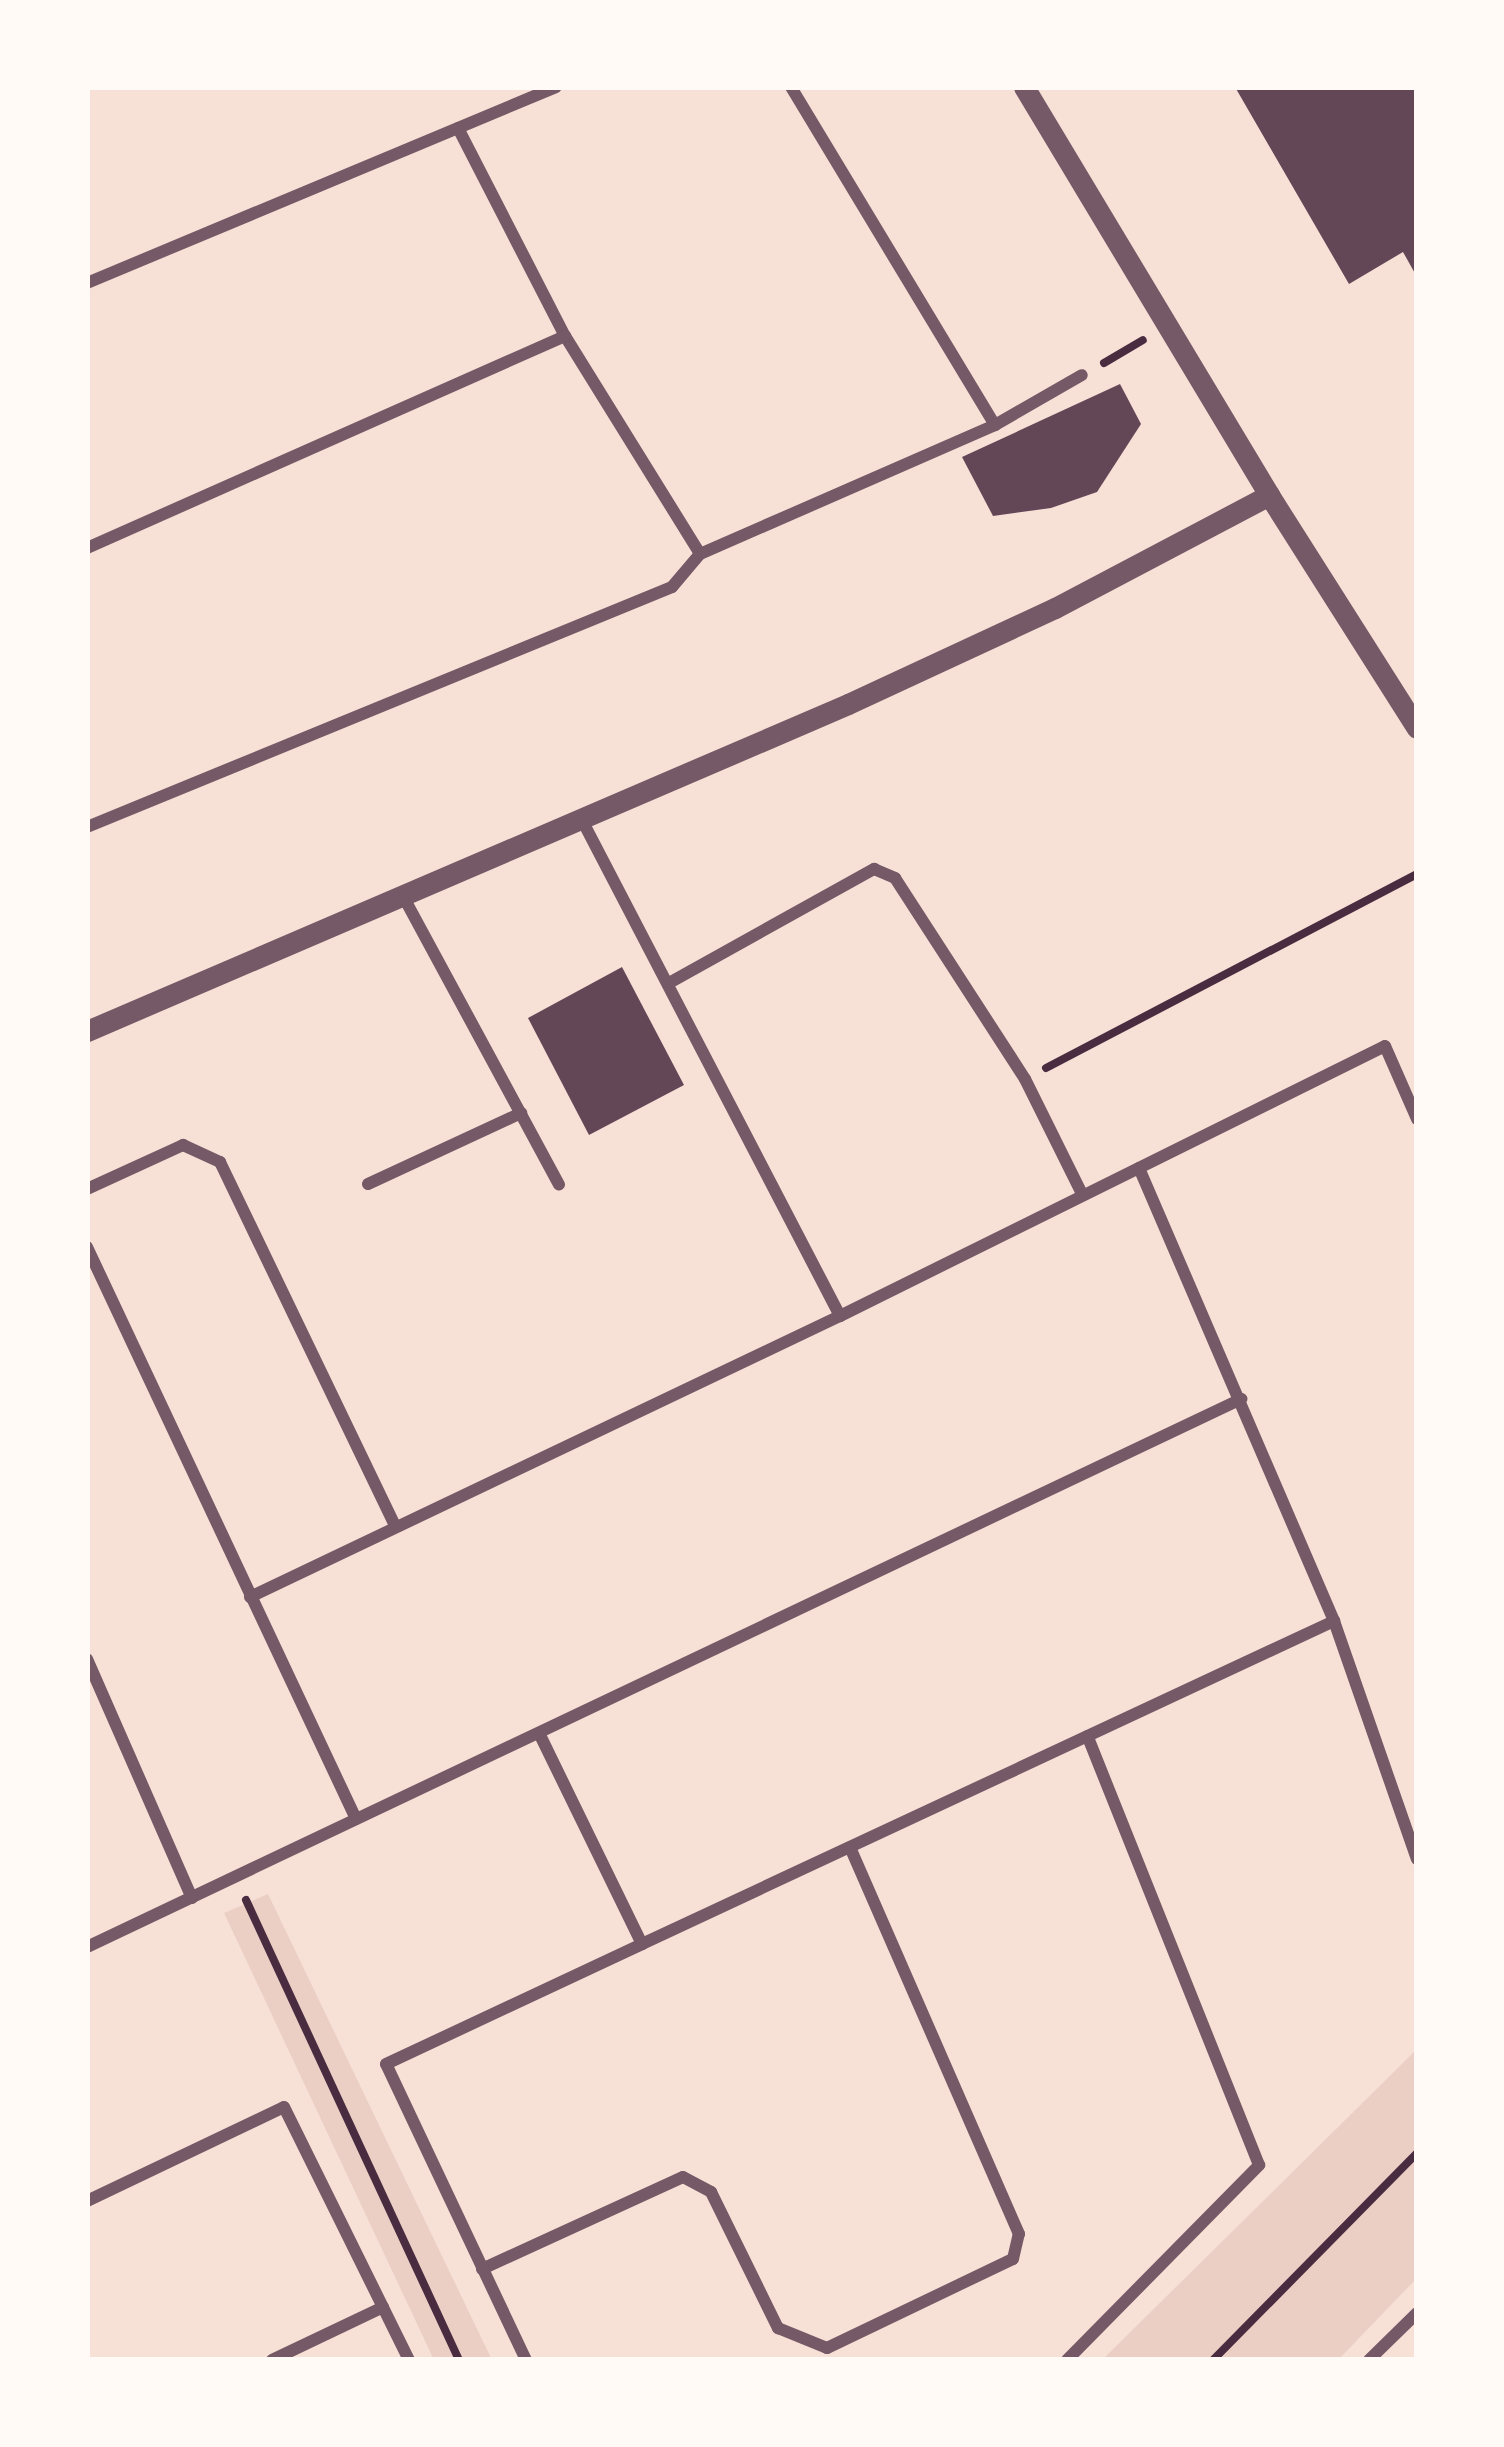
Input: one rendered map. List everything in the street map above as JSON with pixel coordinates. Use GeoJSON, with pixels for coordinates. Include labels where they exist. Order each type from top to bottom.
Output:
{"type":"FeatureCollection","features":[{"type":"Feature","properties":{"kind":"street"},"geometry":{"type":"LineString","coordinates":[[87,284],[556,87]]}},
{"type":"Feature","properties":{"kind":"street"},"geometry":{"type":"LineString","coordinates":[[790,87],[995,425]]}},
{"type":"Feature","properties":{"kind":"street"},"geometry":{"type":"LineString","coordinates":[[1024,87],[1269,495],[1417,728]]}},
{"type":"Feature","properties":{"kind":"street"},"geometry":{"type":"LineString","coordinates":[[458,128],[565,336],[700,554]]}},
{"type":"Feature","properties":{"kind":"street"},"geometry":{"type":"LineString","coordinates":[[87,548],[565,336]]}},
{"type":"Feature","properties":{"kind":"street"},"geometry":{"type":"LineString","coordinates":[[87,827],[672,586],[700,554],[995,425],[1082,375]]}},
{"type":"Feature","properties":{"kind":"street"},"geometry":{"type":"LineString","coordinates":[[87,1031],[583,822],[1055,608],[1269,495]]}},
{"type":"Feature","properties":{"kind":"street"},"geometry":{"type":"LineString","coordinates":[[583,822],[840,1316]]}},
{"type":"Feature","properties":{"kind":"street"},"geometry":{"type":"LineString","coordinates":[[669,983],[874,869],[896,878],[1025,1079],[1082,1194]]}},
{"type":"Feature","properties":{"kind":"street"},"geometry":{"type":"LineString","coordinates":[[403,896],[560,1184]]}},
{"type":"Feature","properties":{"kind":"street"},"geometry":{"type":"LineString","coordinates":[[250,1597],[840,1316],[1385,1046],[1417,1119]]}},
{"type":"Feature","properties":{"kind":"street"},"geometry":{"type":"LineString","coordinates":[[368,1184],[521,1113]]}},
{"type":"Feature","properties":{"kind":"street"},"geometry":{"type":"LineString","coordinates":[[87,1189],[183,1145],[220,1162],[395,1525]]}},
{"type":"Feature","properties":{"kind":"street"},"geometry":{"type":"LineString","coordinates":[[1139,1168],[1334,1621],[1412,1831],[1417,1858]]}},
{"type":"Feature","properties":{"kind":"street"},"geometry":{"type":"LineString","coordinates":[[87,1247],[356,1820]]}},
{"type":"Feature","properties":{"kind":"street"},"geometry":{"type":"LineString","coordinates":[[87,1948],[1241,1399]]}},
{"type":"Feature","properties":{"kind":"street"},"geometry":{"type":"LineString","coordinates":[[526,2360],[386,2064],[1334,1621]]}},
{"type":"Feature","properties":{"kind":"street"},"geometry":{"type":"LineString","coordinates":[[87,1659],[192,1898]]}},
{"type":"Feature","properties":{"kind":"street"},"geometry":{"type":"LineString","coordinates":[[539,1733],[642,1944]]}},
{"type":"Feature","properties":{"kind":"street"},"geometry":{"type":"LineString","coordinates":[[1067,2360],[1259,2165],[1087,1736]]}},
{"type":"Feature","properties":{"kind":"street"},"geometry":{"type":"LineString","coordinates":[[482,2269],[683,2177],[711,2192],[778,2328],[827,2348],[1012,2259],[1019,2234],[850,1847]]}},
{"type":"Feature","properties":{"kind":"street"},"geometry":{"type":"LineString","coordinates":[[87,2200],[284,2107],[410,2360]]}},
{"type":"Feature","properties":{"kind":"street"},"geometry":{"type":"LineString","coordinates":[[272,2360],[383,2307]]}},
{"type":"Feature","properties":{"kind":"street"},"geometry":{"type":"LineString","coordinates":[[1370,2360],[1417,2313]]}},
{"type":"Feature","properties":{"kind":"path"},"geometry":{"type":"LineString","coordinates":[[1082,375],[1168,326]]}},
{"type":"Feature","properties":{"kind":"path"},"geometry":{"type":"LineString","coordinates":[[1025,1079],[1417,874]]}},
{"type":"Feature","properties":{"kind":"path"},"geometry":{"type":"LineString","coordinates":[[235,1877],[459,2360]]}},
{"type":"Feature","properties":{"kind":"path"},"geometry":{"type":"LineString","coordinates":[[1213,2360],[1417,2152]]}},
{"type":"Feature","properties":{"kind":"shaded area"},"geometry":{"type":"Polygon","coordinates":[[[268,1894],[492,2360],[434,2360],[224,1913],[268,1894]]]}},
{"type":"Feature","properties":{"kind":"shaded area"},"geometry":{"type":"Polygon","coordinates":[[[1417,2049],[1417,2278],[1338,2360],[1102,2360],[1417,2049]]]}},
{"type":"Feature","properties":{"kind":"building"},"geometry":{"type":"Polygon","coordinates":[[[1235,87],[1417,87],[1417,277],[1403,252],[1349,284],[1235,87]]]}},
{"type":"Feature","properties":{"kind":"building"},"geometry":{"type":"Polygon","coordinates":[[[1120,384],[1141,424],[1097,492],[1051,508],[993,516],[962,457],[1120,384]]]}},
{"type":"Feature","properties":{"kind":"building"},"geometry":{"type":"Polygon","coordinates":[[[622,967],[684,1085],[589,1135],[528,1018],[622,967]]]}}]}
